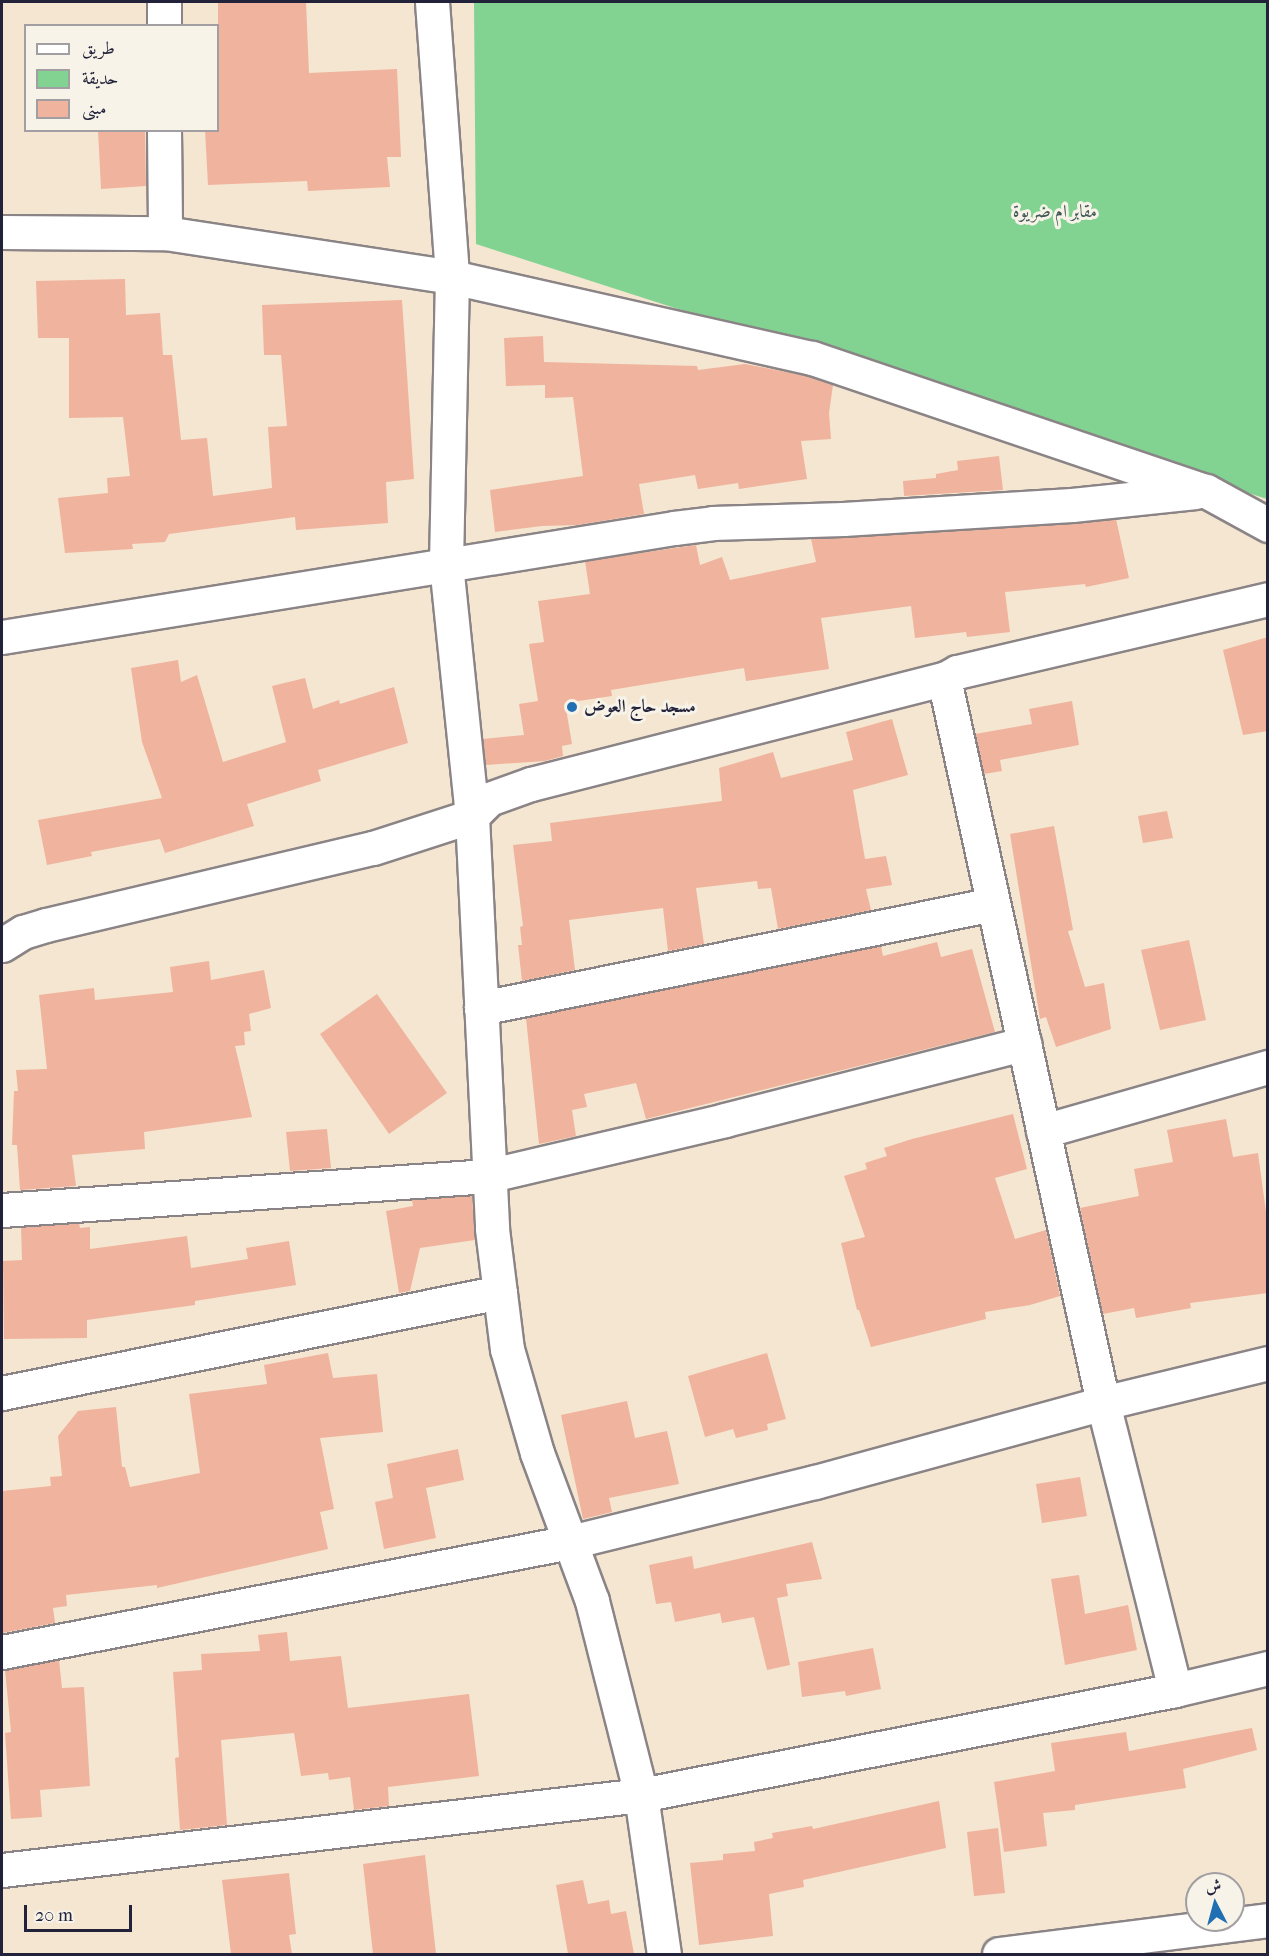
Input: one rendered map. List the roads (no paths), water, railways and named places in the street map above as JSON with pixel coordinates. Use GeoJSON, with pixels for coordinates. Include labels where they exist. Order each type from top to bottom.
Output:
{"type":"FeatureCollection","features":[{"type":"Feature","properties":{"kind":"street"},"geometry":{"type":"LineString","coordinates":[[164,2],[164,24]]}},
{"type":"Feature","properties":{"kind":"street"},"geometry":{"type":"LineString","coordinates":[[432,2],[452,278],[446,564],[472,816],[487,1176],[500,1293],[510,1359],[537,1453],[592,1601],[642,1795],[664,1954]]}},
{"type":"Feature","properties":{"kind":"street"},"geometry":{"type":"LineString","coordinates":[[164,132],[165,232]]}},
{"type":"Feature","properties":{"kind":"street"},"geometry":{"type":"LineString","coordinates":[[2,232],[165,232],[452,278],[812,358],[1206,491],[1268,525]]}},
{"type":"Feature","properties":{"kind":"street"},"geometry":{"type":"LineString","coordinates":[[2,637],[712,523],[843,519],[1072,505],[1206,491]]}},
{"type":"Feature","properties":{"kind":"street"},"geometry":{"type":"LineString","coordinates":[[2,945],[23,932],[46,925],[373,848],[472,816],[489,799],[506,790],[944,679],[957,672],[1268,599]]}},
{"type":"Feature","properties":{"kind":"street"},"geometry":{"type":"LineString","coordinates":[[944,679],[1103,1403],[1176,1690]]}},
{"type":"Feature","properties":{"kind":"street"},"geometry":{"type":"LineString","coordinates":[[481,1008],[993,904]]}},
{"type":"Feature","properties":{"kind":"street"},"geometry":{"type":"LineString","coordinates":[[2,1210],[487,1176],[725,1120],[1024,1044]]}},
{"type":"Feature","properties":{"kind":"street"},"geometry":{"type":"LineString","coordinates":[[1043,1131],[1268,1067]]}},
{"type":"Feature","properties":{"kind":"street"},"geometry":{"type":"LineString","coordinates":[[2,1393],[500,1293]]}},
{"type":"Feature","properties":{"kind":"street"},"geometry":{"type":"LineString","coordinates":[[2,1652],[570,1542],[815,1482],[1103,1403],[1268,1363]]}},
{"type":"Feature","properties":{"kind":"street"},"geometry":{"type":"LineString","coordinates":[[2,1870],[642,1795],[1176,1690],[1268,1668]]}},
{"type":"Feature","properties":{"kind":"street"},"geometry":{"type":"LineString","coordinates":[[999,1954],[1268,1920]]}},
{"type":"Feature","properties":{"kind":"place","name":"مسجد حاج العوض"},"geometry":{"type":"Point","coordinates":[572,707]}},
{"type":"Feature","properties":{"kind":"park label","name":"مقابر ام ضريوة"},"geometry":{"type":"Point","coordinates":[1055,212]}}]}
